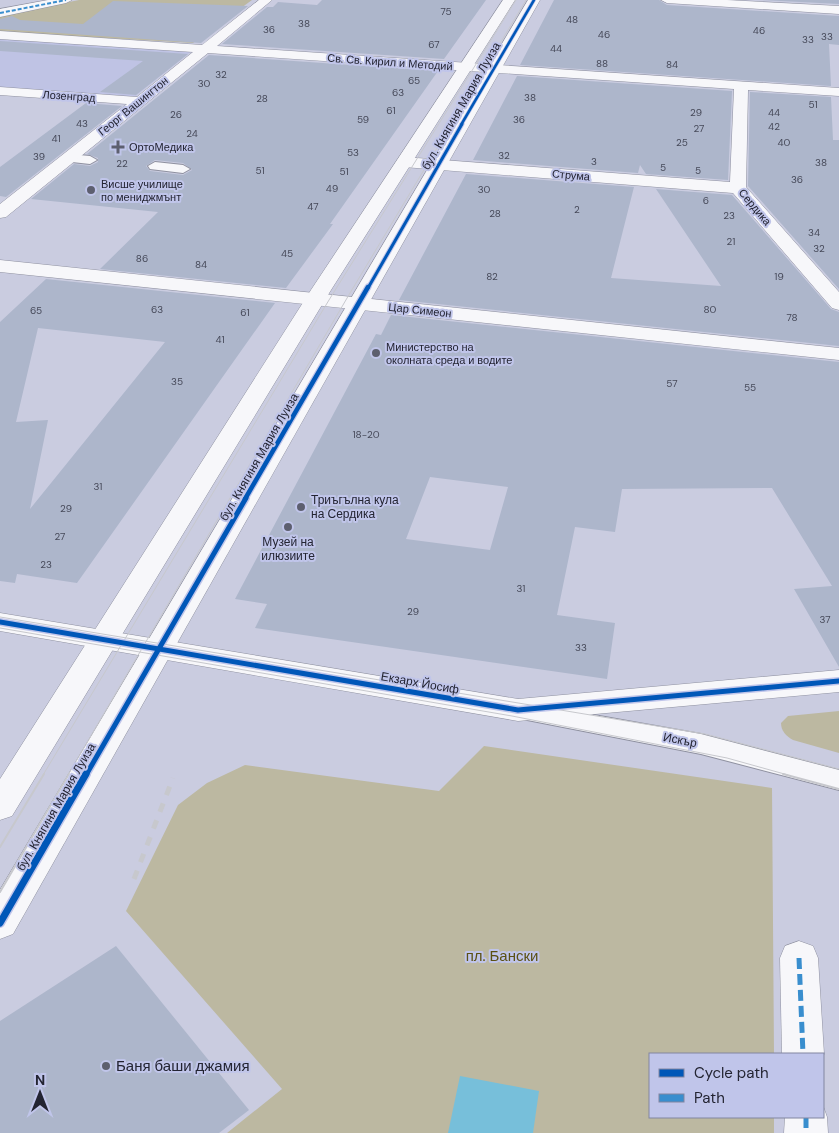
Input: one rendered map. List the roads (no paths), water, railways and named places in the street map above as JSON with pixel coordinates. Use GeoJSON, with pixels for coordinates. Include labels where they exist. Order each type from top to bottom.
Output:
{"type":"FeatureCollection","features":[{"type":"Feature","properties":{"kind":"street"},"geometry":{"type":"LineString","coordinates":[[0,13],[66,0]]}},
{"type":"Feature","properties":{"kind":"street","name":"Георг Вашингтон"},"geometry":{"type":"LineString","coordinates":[[0,213],[266,0]]}},
{"type":"Feature","properties":{"kind":"street","name":"бул. Княгиня Мария Луиза"},"geometry":{"type":"LineString","coordinates":[[0,807],[315,299],[509,0]]}},
{"type":"Feature","properties":{"kind":"street","name":"бул. Княгиня Мария Луиза"},"geometry":{"type":"LineString","coordinates":[[0,923],[534,0]]}},
{"type":"Feature","properties":{"kind":"street"},"geometry":{"type":"LineString","coordinates":[[667,0],[839,10]]}},
{"type":"Feature","properties":{"kind":"street","name":"Св. Св. Кирил и Методий"},"geometry":{"type":"LineString","coordinates":[[0,35],[839,92]]}},
{"type":"Feature","properties":{"kind":"street","name":"Сердика"},"geometry":{"type":"LineString","coordinates":[[740,86],[738,188],[839,304]]}},
{"type":"Feature","properties":{"kind":"street","name":"Лозенград"},"geometry":{"type":"LineString","coordinates":[[0,91],[139,101]]}},
{"type":"Feature","properties":{"kind":"street","name":"Струма"},"geometry":{"type":"LineString","coordinates":[[404,162],[738,188]]}},
{"type":"Feature","properties":{"kind":"street","name":"Цар Симеон"},"geometry":{"type":"LineString","coordinates":[[0,266],[839,354]]}},
{"type":"Feature","properties":{"kind":"street","name":"Екзарх Йосиф"},"geometry":{"type":"LineString","coordinates":[[0,622],[518,710],[839,681]]}},
{"type":"Feature","properties":{"kind":"street"},"geometry":{"type":"LineString","coordinates":[[799,958],[803,1053]]}},
{"type":"Feature","properties":{"kind":"street"},"geometry":{"type":"LineString","coordinates":[[806,1118],[806,1133]]}},
{"type":"Feature","properties":{"kind":"lane"},"geometry":{"type":"LineString","coordinates":[[68,158],[90,160]]}},
{"type":"Feature","properties":{"kind":"lane"},"geometry":{"type":"LineString","coordinates":[[155,166],[183,169]]}},
{"type":"Feature","properties":{"kind":"lane","name":"Искър"},"geometry":{"type":"LineString","coordinates":[[518,710],[701,744],[839,780]]}},
{"type":"Feature","properties":{"kind":"tram line"},"geometry":{"type":"LineString","coordinates":[[126,638],[329,300],[516,0]]}},
{"type":"Feature","properties":{"kind":"tram line"},"geometry":{"type":"LineString","coordinates":[[146,641],[350,293],[526,0]]}},
{"type":"Feature","properties":{"kind":"tram line"},"geometry":{"type":"LineString","coordinates":[[0,617],[126,638]]}},
{"type":"Feature","properties":{"kind":"tram line"},"geometry":{"type":"LineString","coordinates":[[0,628],[119,648]]}},
{"type":"Feature","properties":{"kind":"tram line"},"geometry":{"type":"LineString","coordinates":[[119,648],[126,638]]}},
{"type":"Feature","properties":{"kind":"tram line"},"geometry":{"type":"LineString","coordinates":[[126,638],[146,641]]}},
{"type":"Feature","properties":{"kind":"tram line"},"geometry":{"type":"LineString","coordinates":[[140,652],[146,641]]}},
{"type":"Feature","properties":{"kind":"tram line"},"geometry":{"type":"LineString","coordinates":[[146,641],[705,734],[839,769]]}},
{"type":"Feature","properties":{"kind":"tram line"},"geometry":{"type":"LineString","coordinates":[[43,775],[119,648]]}},
{"type":"Feature","properties":{"kind":"tram line"},"geometry":{"type":"LineString","coordinates":[[119,648],[140,652]]}},
{"type":"Feature","properties":{"kind":"tram line"},"geometry":{"type":"LineString","coordinates":[[68,775],[140,652]]}},
{"type":"Feature","properties":{"kind":"tram line"},"geometry":{"type":"LineString","coordinates":[[140,652],[512,716],[727,758],[788,775]]}},
{"type":"Feature","properties":{"kind":"tram line"},"geometry":{"type":"LineString","coordinates":[[0,847],[44,774]]}},
{"type":"Feature","properties":{"kind":"tram line"},"geometry":{"type":"LineString","coordinates":[[0,892],[69,774]]}},
{"type":"Feature","properties":{"kind":"tram line"},"geometry":{"type":"LineString","coordinates":[[783,774],[839,789]]}},
{"type":"Feature","properties":{"kind":"railway"},"geometry":{"type":"LineString","coordinates":[[134,879],[173,778]]}},
{"type":"Feature","properties":{"kind":"place","name":"ОртоМедика"},"geometry":{"type":"Point","coordinates":[118,147]}},
{"type":"Feature","properties":{"kind":"place","name":"Висше училище по мениджмънт"},"geometry":{"type":"Point","coordinates":[91,190]}},
{"type":"Feature","properties":{"kind":"place","name":"Министерство на околната среда и водите"},"geometry":{"type":"Point","coordinates":[376,353]}},
{"type":"Feature","properties":{"kind":"place","name":"Триъгълна кула на Сердика"},"geometry":{"type":"Point","coordinates":[301,507]}},
{"type":"Feature","properties":{"kind":"place","name":"Музей на илюзиите"},"geometry":{"type":"Point","coordinates":[288,527]}},
{"type":"Feature","properties":{"kind":"place","name":"Баня баши джамия"},"geometry":{"type":"Point","coordinates":[106,1066]}},
{"type":"Feature","properties":{"kind":"park label","name":"пл. Бански"},"geometry":{"type":"Point","coordinates":[502,956]}}]}
